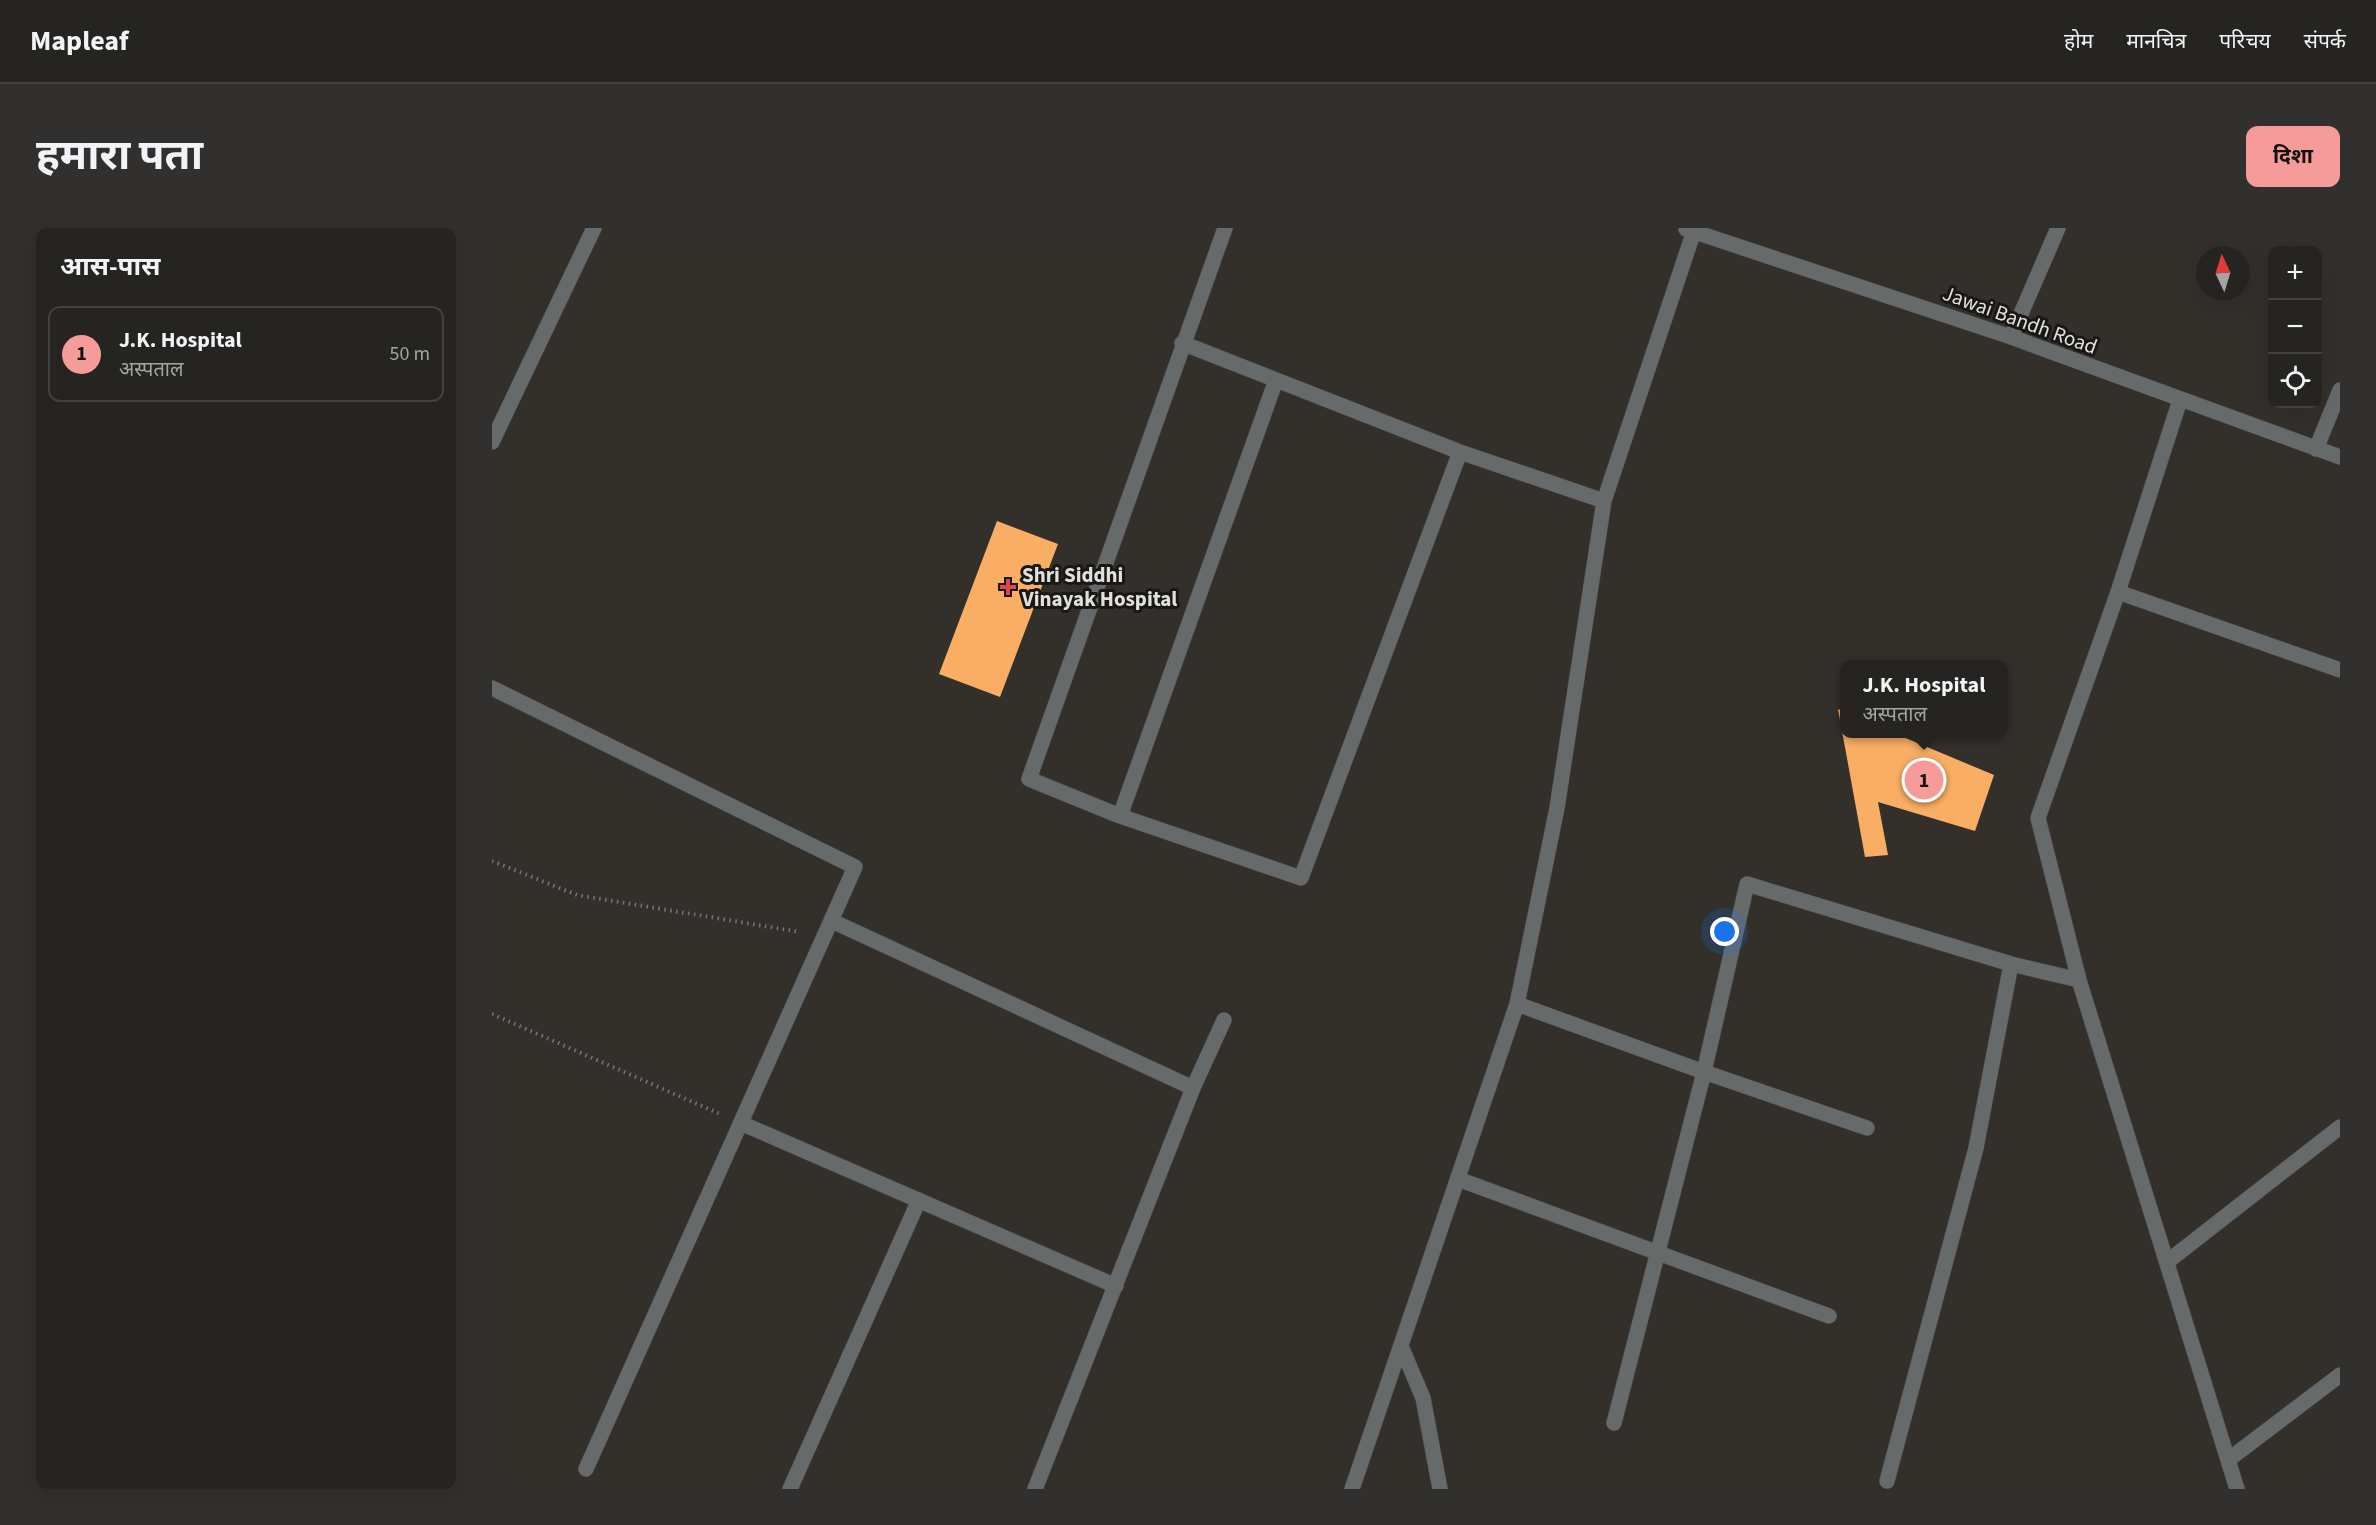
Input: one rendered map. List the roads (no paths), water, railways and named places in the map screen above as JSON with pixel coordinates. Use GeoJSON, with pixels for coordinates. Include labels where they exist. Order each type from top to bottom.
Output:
{"type":"FeatureCollection","features":[{"type":"Feature","properties":{"kind":"street"},"geometry":{"type":"LineString","coordinates":[[492,442],[594,228]]}},
{"type":"Feature","properties":{"kind":"street"},"geometry":{"type":"LineString","coordinates":[[1225,228],[1182,343],[1029,779],[1120,816],[1300,878],[1460,452]]}},
{"type":"Feature","properties":{"kind":"street"},"geometry":{"type":"LineString","coordinates":[[2011,337],[2058,228]]}},
{"type":"Feature","properties":{"kind":"street"},"geometry":{"type":"LineString","coordinates":[[1352,1489],[1517,1004],[1557,808],[1605,501],[1689,230]]}},
{"type":"Feature","properties":{"kind":"street","name":"Jawai Bandh Road"},"geometry":{"type":"LineString","coordinates":[[1689,230],[2011,337],[2340,457]]}},
{"type":"Feature","properties":{"kind":"street"},"geometry":{"type":"LineString","coordinates":[[1182,343],[1460,452],[1605,501]]}},
{"type":"Feature","properties":{"kind":"street"},"geometry":{"type":"LineString","coordinates":[[1120,816],[1276,380]]}},
{"type":"Feature","properties":{"kind":"street"},"geometry":{"type":"LineString","coordinates":[[2316,448],[2340,390]]}},
{"type":"Feature","properties":{"kind":"street"},"geometry":{"type":"LineString","coordinates":[[2180,400],[2118,592],[2038,818],[2079,980],[2237,1489]]}},
{"type":"Feature","properties":{"kind":"street"},"geometry":{"type":"LineString","coordinates":[[2118,592],[2340,670]]}},
{"type":"Feature","properties":{"kind":"street"},"geometry":{"type":"LineString","coordinates":[[492,688],[855,867],[586,1469]]}},
{"type":"Feature","properties":{"kind":"street"},"geometry":{"type":"LineString","coordinates":[[1614,1423],[1704,1072],[1747,884],[2011,964],[2079,980]]}},
{"type":"Feature","properties":{"kind":"street"},"geometry":{"type":"LineString","coordinates":[[832,921],[1193,1088]]}},
{"type":"Feature","properties":{"kind":"street"},"geometry":{"type":"LineString","coordinates":[[1887,1481],[1976,1148],[2011,964]]}},
{"type":"Feature","properties":{"kind":"street"},"geometry":{"type":"LineString","coordinates":[[1517,1004],[1867,1128]]}},
{"type":"Feature","properties":{"kind":"street"},"geometry":{"type":"LineString","coordinates":[[1035,1489],[1193,1088],[1224,1020]]}},
{"type":"Feature","properties":{"kind":"street"},"geometry":{"type":"LineString","coordinates":[[742,1124],[1116,1286]]}},
{"type":"Feature","properties":{"kind":"street"},"geometry":{"type":"LineString","coordinates":[[2166,1262],[2340,1126]]}},
{"type":"Feature","properties":{"kind":"street"},"geometry":{"type":"LineString","coordinates":[[1458,1179],[1829,1316]]}},
{"type":"Feature","properties":{"kind":"street"},"geometry":{"type":"LineString","coordinates":[[790,1489],[919,1200]]}},
{"type":"Feature","properties":{"kind":"street"},"geometry":{"type":"LineString","coordinates":[[1401,1346],[1423,1398],[1440,1489]]}},
{"type":"Feature","properties":{"kind":"street"},"geometry":{"type":"LineString","coordinates":[[2228,1460],[2340,1375]]}},
{"type":"Feature","properties":{"kind":"place","name":"Shri Siddhi Vinayak Hospital"},"geometry":{"type":"Point","coordinates":[1008,587]}},
{"type":"Feature","properties":{"kind":"place","name":"J.K. Hospital"},"geometry":{"type":"Point","coordinates":[1924,780]}}]}
